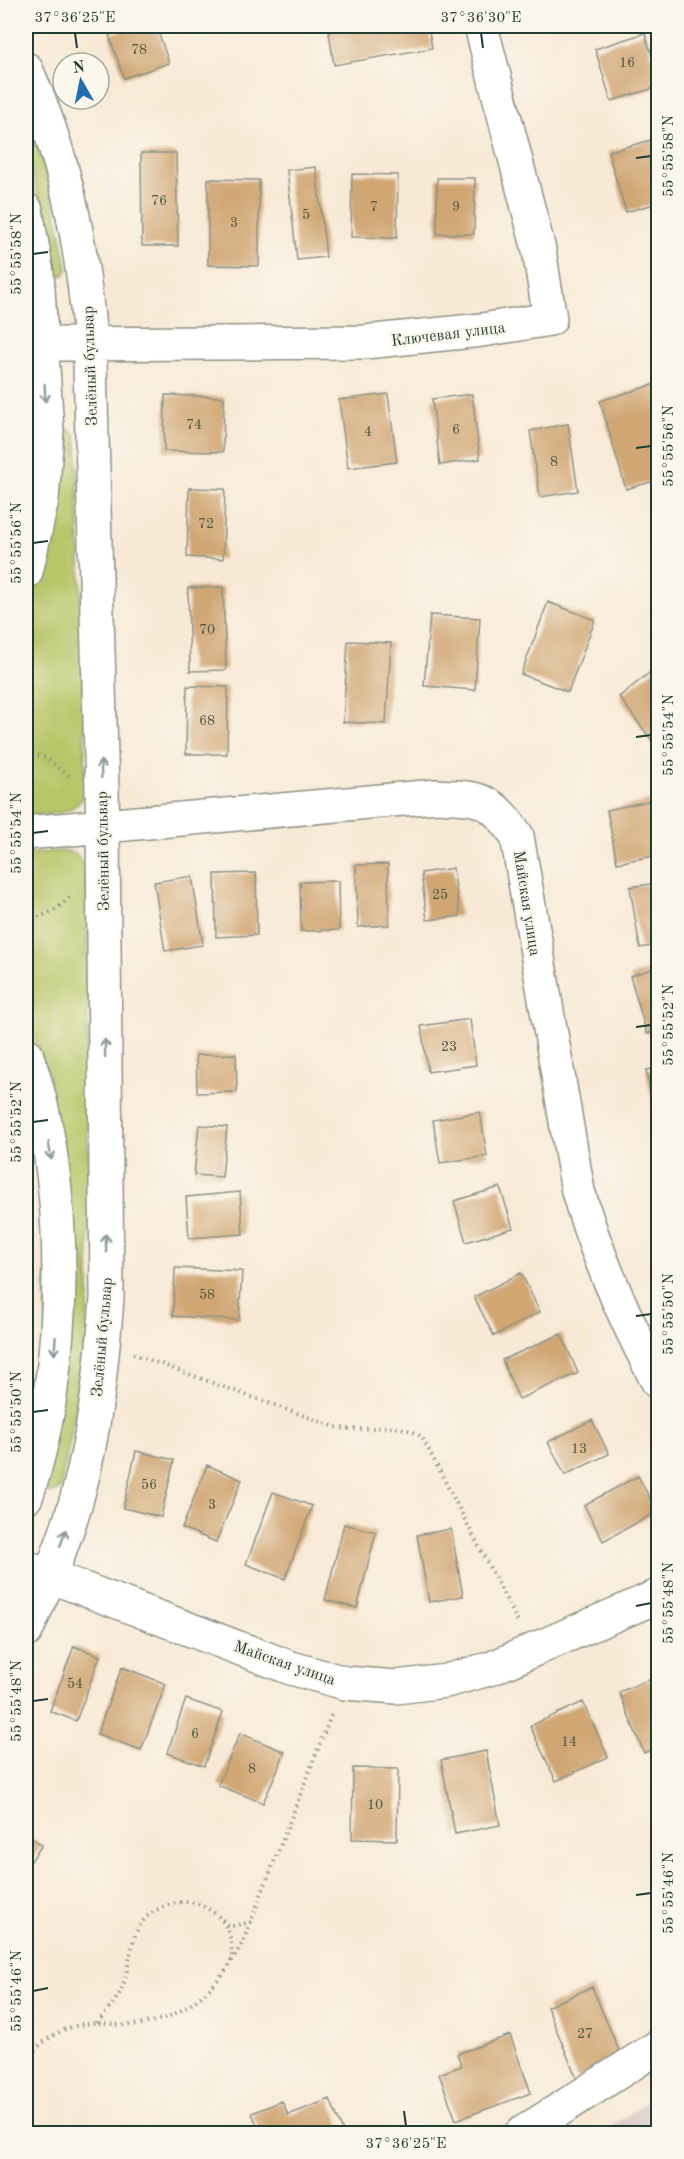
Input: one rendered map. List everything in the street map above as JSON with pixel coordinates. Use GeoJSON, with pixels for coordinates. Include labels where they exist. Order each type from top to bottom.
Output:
{"type":"FeatureCollection","features":[{"type":"Feature","properties":{"kind":"street","name":"Ключевая улица"},"geometry":{"type":"LineString","coordinates":[[43,344],[365,342],[482,330],[550,319],[539,250],[481,26]]}},
{"type":"Feature","properties":{"kind":"street","name":"Зелёный бульвар"},"geometry":{"type":"LineString","coordinates":[[26,69],[44,111],[74,211],[83,267],[89,344],[103,827],[107,1298],[104,1344],[93,1425],[77,1498],[38,1572],[26,1631]]}},
{"type":"Feature","properties":{"kind":"street"},"geometry":{"type":"LineString","coordinates":[[26,210],[37,273],[43,344],[46,458],[42,500],[26,572]]}},
{"type":"Feature","properties":{"kind":"street","name":"Майская улица"},"geometry":{"type":"LineString","coordinates":[[26,833],[436,796],[473,798],[500,811],[517,836],[578,1191],[590,1232],[607,1276],[658,1382]]}},
{"type":"Feature","properties":{"kind":"street"},"geometry":{"type":"LineString","coordinates":[[26,1054],[44,1119],[55,1180],[58,1297],[54,1354],[45,1416],[26,1497]]}},
{"type":"Feature","properties":{"kind":"street","name":"Майская улица"},"geometry":{"type":"LineString","coordinates":[[38,1572],[291,1668],[345,1683],[396,1687],[446,1681],[492,1668],[658,1596]]}},
{"type":"Feature","properties":{"kind":"street"},"geometry":{"type":"LineString","coordinates":[[521,2133],[658,2047]]}},
{"type":"Feature","properties":{"kind":"path"},"geometry":{"type":"LineString","coordinates":[[26,753],[46,758],[68,775],[73,782]]}},
{"type":"Feature","properties":{"kind":"path"},"geometry":{"type":"LineString","coordinates":[[104,1344],[335,1427],[352,1431],[393,1426],[408,1427],[422,1437],[532,1649]]}},
{"type":"Feature","properties":{"kind":"path"},"geometry":{"type":"LineString","coordinates":[[26,2059],[48,2038],[63,2030],[96,2023],[129,2025],[159,2021],[189,2007],[231,1966],[251,1922],[336,1703]]}},
{"type":"Feature","properties":{"kind":"path"},"geometry":{"type":"LineString","coordinates":[[96,2023],[120,1992],[131,1944],[147,1915],[159,1907],[183,1901],[206,1905],[232,1926],[251,1922]]}},
{"type":"Feature","properties":{"kind":"path"},"geometry":{"type":"LineString","coordinates":[[222,1919],[233,1948],[231,1966]]}},
{"type":"Feature","properties":{"kind":"shaded area"},"geometry":{"type":"Polygon","coordinates":[[[658,2093],[658,2133],[604,2133],[658,2093]]]}},
{"type":"Feature","properties":{"kind":"green space"},"geometry":{"type":"Polygon","coordinates":[[[26,109],[55,208],[67,269],[64,275],[58,276],[53,271],[44,217],[26,151],[26,109]]]}},
{"type":"Feature","properties":{"kind":"green space"},"geometry":{"type":"Polygon","coordinates":[[[67,429],[75,433],[77,442],[86,793],[81,801],[68,810],[26,816],[26,616],[46,548],[63,433],[67,429]]]}},
{"type":"Feature","properties":{"kind":"green space"},"geometry":{"type":"Polygon","coordinates":[[[65,851],[75,853],[87,869],[89,1298],[81,1370],[65,1465],[60,1489],[50,1494],[44,1485],[49,1076],[26,1016],[26,854],[65,851]]]}},
{"type":"Feature","properties":{"kind":"building"},"geometry":{"type":"Polygon","coordinates":[[[134,26],[156,26],[169,63],[124,78],[109,35],[134,26]]]}},
{"type":"Feature","properties":{"kind":"building"},"geometry":{"type":"Polygon","coordinates":[[[328,26],[428,26],[432,48],[334,65],[328,26]]]}},
{"type":"Feature","properties":{"kind":"building"},"geometry":{"type":"Polygon","coordinates":[[[645,33],[658,76],[658,87],[611,101],[595,49],[645,33]]]}},
{"type":"Feature","properties":{"kind":"building"},"geometry":{"type":"Polygon","coordinates":[[[658,138],[658,203],[626,212],[608,152],[658,138]]]}},
{"type":"Feature","properties":{"kind":"building"},"geometry":{"type":"Polygon","coordinates":[[[141,153],[176,153],[178,246],[142,246],[141,153]]]}},
{"type":"Feature","properties":{"kind":"building"},"geometry":{"type":"Polygon","coordinates":[[[316,167],[326,257],[297,260],[287,170],[316,167]]]}},
{"type":"Feature","properties":{"kind":"building"},"geometry":{"type":"Polygon","coordinates":[[[352,174],[398,175],[397,238],[351,237],[352,174]]]}},
{"type":"Feature","properties":{"kind":"building"},"geometry":{"type":"Polygon","coordinates":[[[437,178],[475,178],[474,234],[437,234],[437,178]]]}},
{"type":"Feature","properties":{"kind":"building"},"geometry":{"type":"Polygon","coordinates":[[[208,179],[259,180],[259,266],[208,265],[208,179]]]}},
{"type":"Feature","properties":{"kind":"building"},"geometry":{"type":"Polygon","coordinates":[[[658,383],[658,480],[626,489],[600,401],[658,383]]]}},
{"type":"Feature","properties":{"kind":"building"},"geometry":{"type":"Polygon","coordinates":[[[388,394],[397,462],[348,468],[339,400],[388,394]]]}},
{"type":"Feature","properties":{"kind":"building"},"geometry":{"type":"Polygon","coordinates":[[[472,394],[480,459],[440,465],[432,399],[472,394]]]}},
{"type":"Feature","properties":{"kind":"building"},"geometry":{"type":"Polygon","coordinates":[[[165,395],[224,397],[223,452],[164,451],[165,395]]]}},
{"type":"Feature","properties":{"kind":"building"},"geometry":{"type":"Polygon","coordinates":[[[568,424],[578,491],[540,497],[530,431],[568,424]]]}},
{"type":"Feature","properties":{"kind":"building"},"geometry":{"type":"Polygon","coordinates":[[[189,488],[225,489],[223,559],[187,557],[189,488]]]}},
{"type":"Feature","properties":{"kind":"building"},"geometry":{"type":"Polygon","coordinates":[[[223,587],[226,670],[190,671],[188,588],[223,587]]]}},
{"type":"Feature","properties":{"kind":"building"},"geometry":{"type":"Polygon","coordinates":[[[548,602],[595,620],[568,692],[521,674],[548,602]]]}},
{"type":"Feature","properties":{"kind":"building"},"geometry":{"type":"Polygon","coordinates":[[[430,615],[480,618],[475,690],[424,686],[430,615]]]}},
{"type":"Feature","properties":{"kind":"building"},"geometry":{"type":"Polygon","coordinates":[[[348,641],[391,643],[386,724],[343,722],[348,641]]]}},
{"type":"Feature","properties":{"kind":"building"},"geometry":{"type":"Polygon","coordinates":[[[658,666],[658,749],[619,697],[658,666]]]}},
{"type":"Feature","properties":{"kind":"building"},"geometry":{"type":"Polygon","coordinates":[[[187,686],[228,687],[227,754],[186,754],[187,686]]]}},
{"type":"Feature","properties":{"kind":"building"},"geometry":{"type":"Polygon","coordinates":[[[658,799],[658,855],[617,863],[607,810],[658,799]]]}},
{"type":"Feature","properties":{"kind":"building"},"geometry":{"type":"Polygon","coordinates":[[[388,864],[389,925],[358,927],[356,865],[388,864]]]}},
{"type":"Feature","properties":{"kind":"building"},"geometry":{"type":"Polygon","coordinates":[[[453,868],[460,916],[427,920],[421,873],[453,868]]]}},
{"type":"Feature","properties":{"kind":"building"},"geometry":{"type":"Polygon","coordinates":[[[256,873],[257,935],[216,937],[215,874],[256,873]]]}},
{"type":"Feature","properties":{"kind":"building"},"geometry":{"type":"Polygon","coordinates":[[[192,876],[203,945],[165,951],[154,882],[192,876]]]}},
{"type":"Feature","properties":{"kind":"building"},"geometry":{"type":"Polygon","coordinates":[[[338,881],[339,930],[301,931],[300,882],[338,881]]]}},
{"type":"Feature","properties":{"kind":"building"},"geometry":{"type":"Polygon","coordinates":[[[658,883],[658,945],[640,948],[630,887],[658,883]]]}},
{"type":"Feature","properties":{"kind":"building"},"geometry":{"type":"Polygon","coordinates":[[[658,967],[658,1030],[647,1034],[630,976],[658,967]]]}},
{"type":"Feature","properties":{"kind":"building"},"geometry":{"type":"Polygon","coordinates":[[[470,1019],[476,1065],[428,1072],[421,1026],[470,1019]]]}},
{"type":"Feature","properties":{"kind":"building"},"geometry":{"type":"Polygon","coordinates":[[[236,1054],[237,1092],[197,1093],[196,1055],[236,1054]]]}},
{"type":"Feature","properties":{"kind":"building"},"geometry":{"type":"Polygon","coordinates":[[[658,1068],[658,1126],[657,1126],[646,1070],[658,1068]]]}},
{"type":"Feature","properties":{"kind":"building"},"geometry":{"type":"Polygon","coordinates":[[[480,1112],[487,1156],[440,1163],[433,1120],[480,1112]]]}},
{"type":"Feature","properties":{"kind":"building"},"geometry":{"type":"Polygon","coordinates":[[[199,1125],[227,1127],[222,1177],[194,1175],[199,1125]]]}},
{"type":"Feature","properties":{"kind":"building"},"geometry":{"type":"Polygon","coordinates":[[[500,1187],[513,1228],[466,1242],[454,1201],[500,1187]]]}},
{"type":"Feature","properties":{"kind":"building"},"geometry":{"type":"Polygon","coordinates":[[[240,1192],[243,1234],[189,1238],[186,1197],[240,1192]]]}},
{"type":"Feature","properties":{"kind":"building"},"geometry":{"type":"Polygon","coordinates":[[[175,1268],[242,1271],[239,1320],[173,1316],[175,1268]]]}},
{"type":"Feature","properties":{"kind":"building"},"geometry":{"type":"Polygon","coordinates":[[[521,1273],[540,1312],[494,1336],[474,1297],[521,1273]]]}},
{"type":"Feature","properties":{"kind":"building"},"geometry":{"type":"Polygon","coordinates":[[[561,1334],[578,1373],[519,1399],[502,1360],[561,1334]]]}},
{"type":"Feature","properties":{"kind":"building"},"geometry":{"type":"Polygon","coordinates":[[[592,1420],[609,1454],[565,1475],[548,1442],[592,1420]]]}},
{"type":"Feature","properties":{"kind":"building"},"geometry":{"type":"Polygon","coordinates":[[[136,1451],[174,1460],[161,1517],[123,1508],[136,1451]]]}},
{"type":"Feature","properties":{"kind":"building"},"geometry":{"type":"Polygon","coordinates":[[[207,1465],[242,1480],[216,1542],[182,1528],[207,1465]]]}},
{"type":"Feature","properties":{"kind":"building"},"geometry":{"type":"Polygon","coordinates":[[[638,1476],[657,1512],[603,1541],[584,1505],[638,1476]]]}},
{"type":"Feature","properties":{"kind":"building"},"geometry":{"type":"Polygon","coordinates":[[[273,1492],[312,1506],[285,1579],[246,1564],[273,1492]]]}},
{"type":"Feature","properties":{"kind":"building"},"geometry":{"type":"Polygon","coordinates":[[[344,1524],[376,1532],[357,1608],[325,1600],[344,1524]]]}},
{"type":"Feature","properties":{"kind":"building"},"geometry":{"type":"Polygon","coordinates":[[[451,1529],[463,1596],[429,1602],[417,1535],[451,1529]]]}},
{"type":"Feature","properties":{"kind":"building"},"geometry":{"type":"Polygon","coordinates":[[[74,1646],[100,1656],[76,1721],[50,1711],[74,1646]]]}},
{"type":"Feature","properties":{"kind":"building"},"geometry":{"type":"Polygon","coordinates":[[[122,1667],[166,1684],[141,1750],[97,1734],[122,1667]]]}},
{"type":"Feature","properties":{"kind":"building"},"geometry":{"type":"Polygon","coordinates":[[[658,1676],[658,1747],[644,1753],[619,1692],[658,1676]]]}},
{"type":"Feature","properties":{"kind":"building"},"geometry":{"type":"Polygon","coordinates":[[[186,1699],[223,1712],[204,1766],[167,1753],[186,1699]]]}},
{"type":"Feature","properties":{"kind":"building"},"geometry":{"type":"Polygon","coordinates":[[[583,1702],[608,1757],[556,1781],[530,1726],[583,1702]]]}},
{"type":"Feature","properties":{"kind":"building"},"geometry":{"type":"Polygon","coordinates":[[[240,1733],[285,1752],[263,1803],[218,1785],[240,1733]]]}},
{"type":"Feature","properties":{"kind":"building"},"geometry":{"type":"Polygon","coordinates":[[[486,1751],[500,1825],[455,1834],[441,1760],[486,1751]]]}},
{"type":"Feature","properties":{"kind":"building"},"geometry":{"type":"Polygon","coordinates":[[[353,1768],[398,1769],[397,1840],[352,1839],[353,1768]]]}},
{"type":"Feature","properties":{"kind":"building"},"geometry":{"type":"Polygon","coordinates":[[[26,1834],[42,1845],[26,1868],[26,1834]]]}},
{"type":"Feature","properties":{"kind":"building"},"geometry":{"type":"Polygon","coordinates":[[[592,1987],[623,2060],[577,2079],[547,2007],[592,1987]]]}},
{"type":"Feature","properties":{"kind":"building"},"geometry":{"type":"Polygon","coordinates":[[[510,2035],[531,2093],[456,2120],[439,2074],[462,2066],[457,2054],[510,2035]]]}},
{"type":"Feature","properties":{"kind":"building"},"geometry":{"type":"Polygon","coordinates":[[[330,2099],[344,2134],[245,2134],[258,2128],[252,2113],[282,2101],[288,2115],[330,2099]]]}}]}
